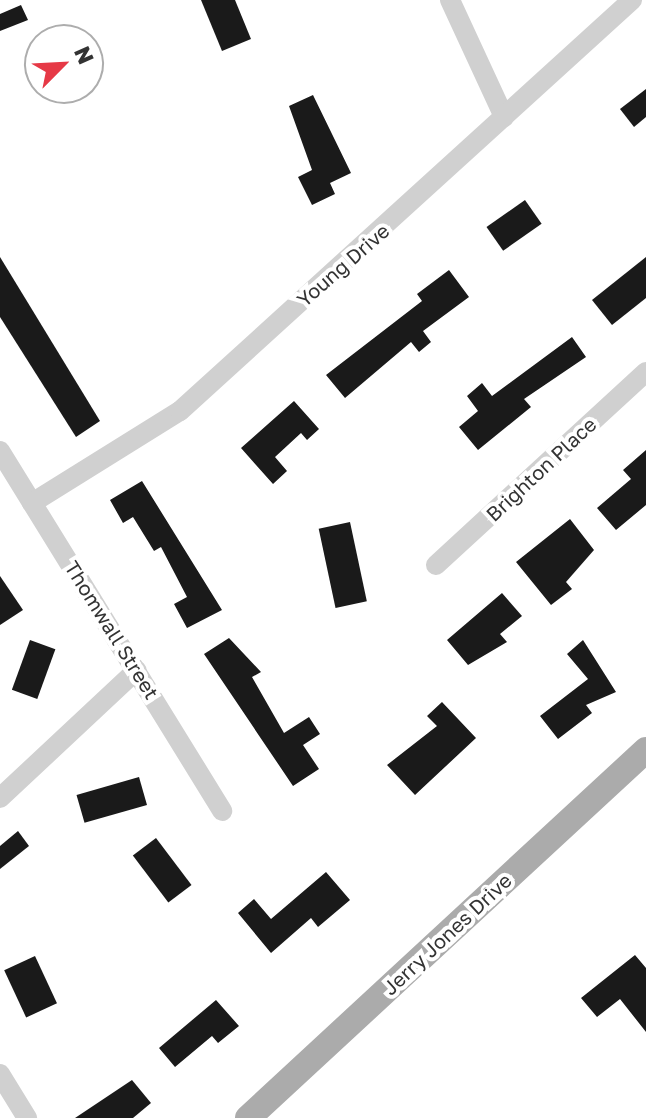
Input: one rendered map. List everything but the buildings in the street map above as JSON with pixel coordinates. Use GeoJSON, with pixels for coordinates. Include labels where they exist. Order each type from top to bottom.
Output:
{"type":"FeatureCollection","features":[{"type":"Feature","properties":{"kind":"main road","name":"Jerry Jones Drive"},"geometry":{"type":"LineString","coordinates":[[248,1118],[646,750]]}},
{"type":"Feature","properties":{"kind":"street"},"geometry":{"type":"LineString","coordinates":[[450,0],[504,117]]}},
{"type":"Feature","properties":{"kind":"street","name":"Young Drive"},"geometry":{"type":"LineString","coordinates":[[32,503],[180,411],[632,0]]}},
{"type":"Feature","properties":{"kind":"street","name":"Brighton Place"},"geometry":{"type":"LineString","coordinates":[[436,565],[646,372]]}},
{"type":"Feature","properties":{"kind":"street","name":"Thomwall Street"},"geometry":{"type":"LineString","coordinates":[[0,451],[222,811]]}},
{"type":"Feature","properties":{"kind":"street"},"geometry":{"type":"LineString","coordinates":[[0,798],[137,670]]}},
{"type":"Feature","properties":{"kind":"street"},"geometry":{"type":"LineString","coordinates":[[0,1074],[27,1118]]}}]}
